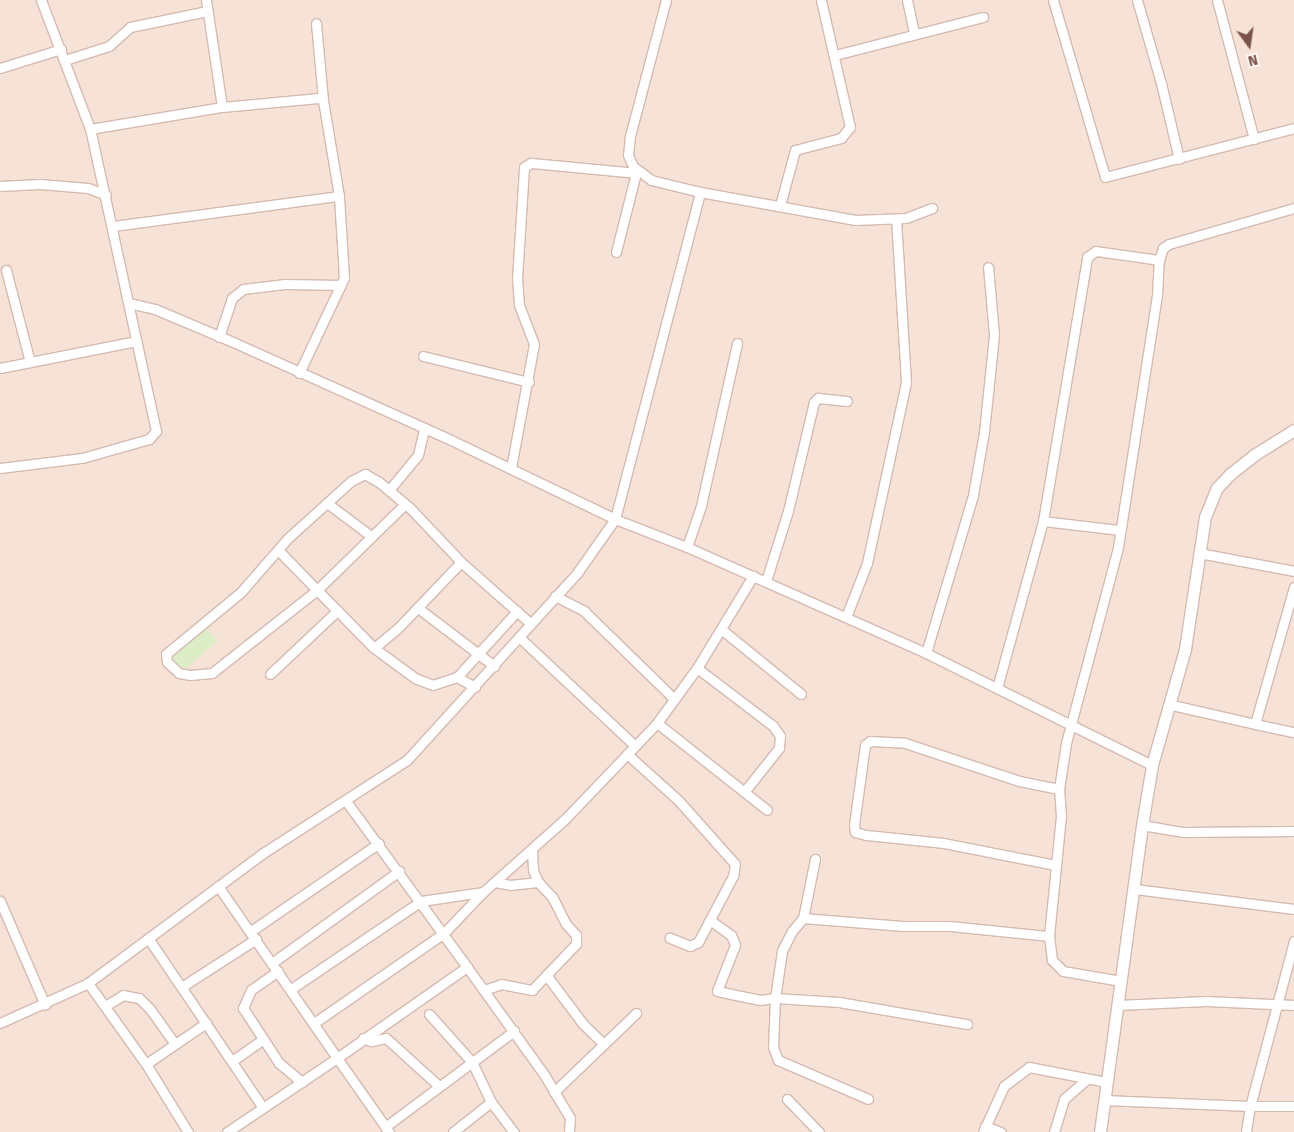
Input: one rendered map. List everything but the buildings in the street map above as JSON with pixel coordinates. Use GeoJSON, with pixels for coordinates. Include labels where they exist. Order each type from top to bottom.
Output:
{"type":"FeatureCollection","features":[{"type":"Feature","properties":{"kind":"street"},"geometry":{"type":"LineString","coordinates":[[0,468],[82,458],[153,437],[156,426],[136,341],[103,181],[90,130],[41,0]]}},
{"type":"Feature","properties":{"kind":"street"},"geometry":{"type":"LineString","coordinates":[[206,0],[222,107]]}},
{"type":"Feature","properties":{"kind":"street"},"geometry":{"type":"LineString","coordinates":[[616,252],[635,170],[628,155],[630,136],[666,0]]}},
{"type":"Feature","properties":{"kind":"street"},"geometry":{"type":"LineString","coordinates":[[780,205],[795,150],[841,138],[850,127],[821,0]]}},
{"type":"Feature","properties":{"kind":"street"},"geometry":{"type":"LineString","coordinates":[[907,0],[914,34]]}},
{"type":"Feature","properties":{"kind":"street"},"geometry":{"type":"LineString","coordinates":[[1052,0],[1105,177],[1179,160],[1294,128]]}},
{"type":"Feature","properties":{"kind":"street"},"geometry":{"type":"LineString","coordinates":[[1137,0],[1162,83],[1179,160]]}},
{"type":"Feature","properties":{"kind":"street"},"geometry":{"type":"LineString","coordinates":[[1217,0],[1254,138]]}},
{"type":"Feature","properties":{"kind":"street"},"geometry":{"type":"LineString","coordinates":[[65,60],[109,46],[130,27],[208,11]]}},
{"type":"Feature","properties":{"kind":"street"},"geometry":{"type":"LineString","coordinates":[[835,55],[983,17]]}},
{"type":"Feature","properties":{"kind":"street"},"geometry":{"type":"LineString","coordinates":[[299,373],[344,278],[339,196],[323,100],[316,23]]}},
{"type":"Feature","properties":{"kind":"street"},"geometry":{"type":"LineString","coordinates":[[0,68],[61,49]]}},
{"type":"Feature","properties":{"kind":"street"},"geometry":{"type":"LineString","coordinates":[[90,130],[222,107],[319,98],[323,100]]}},
{"type":"Feature","properties":{"kind":"street"},"geometry":{"type":"LineString","coordinates":[[511,468],[529,382],[534,344],[519,305],[518,279],[524,167],[531,163],[635,170],[651,180],[700,192],[714,193],[855,220],[896,220],[932,208]]}},
{"type":"Feature","properties":{"kind":"street"},"geometry":{"type":"LineString","coordinates":[[88,188],[103,181]]}},
{"type":"Feature","properties":{"kind":"street"},"geometry":{"type":"LineString","coordinates":[[0,186],[40,184],[88,188],[106,195]]}},
{"type":"Feature","properties":{"kind":"street"},"geometry":{"type":"LineString","coordinates":[[0,1024],[45,1005],[88,982],[218,886],[407,760],[494,666],[593,552],[615,519],[700,192]]}},
{"type":"Feature","properties":{"kind":"street"},"geometry":{"type":"LineString","coordinates":[[697,206],[714,193]]}},
{"type":"Feature","properties":{"kind":"street"},"geometry":{"type":"LineString","coordinates":[[113,226],[339,196]]}},
{"type":"Feature","properties":{"kind":"street"},"geometry":{"type":"LineString","coordinates":[[1121,981],[1063,971],[1052,960],[1049,936],[1061,816],[1059,788],[1069,723],[1101,621],[1120,530],[1157,294],[1159,260],[1163,248],[1169,244],[1294,208]]}},
{"type":"Feature","properties":{"kind":"street"},"geometry":{"type":"LineString","coordinates":[[846,617],[867,563],[906,382],[896,220]]}},
{"type":"Feature","properties":{"kind":"street"},"geometry":{"type":"LineString","coordinates":[[997,688],[1043,521],[1087,257],[1096,251],[1159,260]]}},
{"type":"Feature","properties":{"kind":"street"},"geometry":{"type":"LineString","coordinates":[[926,653],[973,495],[984,432],[994,335],[988,267]]}},
{"type":"Feature","properties":{"kind":"street"},"geometry":{"type":"LineString","coordinates":[[6,270],[30,362]]}},
{"type":"Feature","properties":{"kind":"street"},"geometry":{"type":"LineString","coordinates":[[219,337],[232,298],[243,290],[285,284],[341,285]]}},
{"type":"Feature","properties":{"kind":"street"},"geometry":{"type":"LineString","coordinates":[[129,303],[155,309],[219,337],[424,428],[615,519],[766,581],[926,653],[1152,765]]}},
{"type":"Feature","properties":{"kind":"street"},"geometry":{"type":"LineString","coordinates":[[0,368],[136,341]]}},
{"type":"Feature","properties":{"kind":"street"},"geometry":{"type":"LineString","coordinates":[[687,547],[701,506],[737,343]]}},
{"type":"Feature","properties":{"kind":"street"},"geometry":{"type":"LineString","coordinates":[[423,356],[529,382]]}},
{"type":"Feature","properties":{"kind":"street"},"geometry":{"type":"LineString","coordinates":[[766,581],[788,511],[814,402],[818,398],[847,401]]}},
{"type":"Feature","properties":{"kind":"street"},"geometry":{"type":"LineString","coordinates":[[389,490],[418,454],[424,428]]}},
{"type":"Feature","properties":{"kind":"street"},"geometry":{"type":"LineString","coordinates":[[1100,1132],[1152,765],[1172,705],[1185,649],[1205,517],[1217,488],[1254,455],[1294,430]]}},
{"type":"Feature","properties":{"kind":"street"},"geometry":{"type":"LineString","coordinates":[[405,504],[317,590],[212,673],[190,675],[179,673],[167,662],[166,654],[170,649],[241,592],[278,550],[350,481],[365,474],[389,490],[405,504],[461,562],[530,623]]}},
{"type":"Feature","properties":{"kind":"street"},"geometry":{"type":"LineString","coordinates":[[328,503],[371,536]]}},
{"type":"Feature","properties":{"kind":"street"},"geometry":{"type":"LineString","coordinates":[[1043,521],[1120,530]]}},
{"type":"Feature","properties":{"kind":"street"},"geometry":{"type":"LineString","coordinates":[[278,550],[374,648],[428,684],[438,685],[457,677],[517,612]]}},
{"type":"Feature","properties":{"kind":"street"},"geometry":{"type":"LineString","coordinates":[[1199,553],[1294,571]]}},
{"type":"Feature","properties":{"kind":"street"},"geometry":{"type":"LineString","coordinates":[[374,648],[418,608],[461,562]]}},
{"type":"Feature","properties":{"kind":"street"},"geometry":{"type":"LineString","coordinates":[[314,1023],[444,934],[483,892],[532,849],[635,746],[656,723],[697,668],[754,576]]}},
{"type":"Feature","properties":{"kind":"street"},"geometry":{"type":"LineString","coordinates":[[1255,724],[1294,587]]}},
{"type":"Feature","properties":{"kind":"street"},"geometry":{"type":"LineString","coordinates":[[555,596],[584,611],[673,698]]}},
{"type":"Feature","properties":{"kind":"street"},"geometry":{"type":"LineString","coordinates":[[418,608],[494,666]]}},
{"type":"Feature","properties":{"kind":"street"},"geometry":{"type":"LineString","coordinates":[[270,674],[338,610]]}},
{"type":"Feature","properties":{"kind":"street"},"geometry":{"type":"LineString","coordinates":[[721,629],[801,694]]}},
{"type":"Feature","properties":{"kind":"street"},"geometry":{"type":"LineString","coordinates":[[519,637],[635,746]]}},
{"type":"Feature","properties":{"kind":"street"},"geometry":{"type":"LineString","coordinates":[[697,668],[773,726],[780,736],[779,748],[744,792]]}},
{"type":"Feature","properties":{"kind":"street"},"geometry":{"type":"LineString","coordinates":[[457,677],[475,687]]}},
{"type":"Feature","properties":{"kind":"street"},"geometry":{"type":"LineString","coordinates":[[1172,705],[1294,732]]}},
{"type":"Feature","properties":{"kind":"street"},"geometry":{"type":"LineString","coordinates":[[656,723],[767,810]]}},
{"type":"Feature","properties":{"kind":"street"},"geometry":{"type":"LineString","coordinates":[[1055,865],[944,843],[899,841],[857,833],[854,825],[864,745],[870,740],[905,743],[1019,781],[1059,788]]}},
{"type":"Feature","properties":{"kind":"street"},"geometry":{"type":"LineString","coordinates":[[627,754],[679,801],[731,856],[734,864],[733,876],[710,920],[694,945],[670,938]]}},
{"type":"Feature","properties":{"kind":"street"},"geometry":{"type":"LineString","coordinates":[[346,801],[379,843],[514,1031],[570,1118],[569,1132]]}},
{"type":"Feature","properties":{"kind":"street"},"geometry":{"type":"LineString","coordinates":[[1142,825],[1182,832],[1294,831]]}},
{"type":"Feature","properties":{"kind":"street"},"geometry":{"type":"LineString","coordinates":[[183,986],[379,843]]}},
{"type":"Feature","properties":{"kind":"street"},"geometry":{"type":"LineString","coordinates":[[484,990],[501,984],[532,990],[574,949],[576,938],[553,898],[538,882],[533,870],[532,849]]}},
{"type":"Feature","properties":{"kind":"street"},"geometry":{"type":"LineString","coordinates":[[815,859],[803,918],[792,931],[782,951],[775,998],[774,1047],[778,1060],[868,1099]]}},
{"type":"Feature","properties":{"kind":"street"},"geometry":{"type":"LineString","coordinates":[[302,1082],[279,1063],[262,1040],[243,1008],[244,1000],[251,990],[275,966],[399,871]]}},
{"type":"Feature","properties":{"kind":"street"},"geometry":{"type":"LineString","coordinates":[[495,882],[510,885],[538,882]]}},
{"type":"Feature","properties":{"kind":"street"},"geometry":{"type":"LineString","coordinates":[[218,886],[254,935],[387,1129],[439,1086],[514,1031]]}},
{"type":"Feature","properties":{"kind":"street"},"geometry":{"type":"LineString","coordinates":[[1135,889],[1294,909]]}},
{"type":"Feature","properties":{"kind":"street"},"geometry":{"type":"LineString","coordinates":[[291,990],[421,901],[483,892]]}},
{"type":"Feature","properties":{"kind":"street"},"geometry":{"type":"LineString","coordinates":[[0,901],[45,1005]]}},
{"type":"Feature","properties":{"kind":"street"},"geometry":{"type":"LineString","coordinates":[[803,918],[903,926],[958,926],[1049,936]]}},
{"type":"Feature","properties":{"kind":"street"},"geometry":{"type":"LineString","coordinates":[[710,920],[731,935],[735,945],[717,991],[760,1000],[775,998],[839,1002],[967,1024]]}},
{"type":"Feature","properties":{"kind":"street"},"geometry":{"type":"LineString","coordinates":[[148,938],[183,986],[263,1108]]}},
{"type":"Feature","properties":{"kind":"street"},"geometry":{"type":"LineString","coordinates":[[1246,1132],[1250,1106],[1275,1004],[1294,941]]}},
{"type":"Feature","properties":{"kind":"street"},"geometry":{"type":"LineString","coordinates":[[227,1132],[468,967]]}},
{"type":"Feature","properties":{"kind":"street"},"geometry":{"type":"LineString","coordinates":[[546,976],[583,1024],[604,1044]]}},
{"type":"Feature","properties":{"kind":"street"},"geometry":{"type":"LineString","coordinates":[[88,982],[146,1064],[188,1132]]}},
{"type":"Feature","properties":{"kind":"street"},"geometry":{"type":"LineString","coordinates":[[105,1006],[123,995],[139,998],[150,1009],[175,1044]]}},
{"type":"Feature","properties":{"kind":"street"},"geometry":{"type":"LineString","coordinates":[[1117,1005],[1206,1001],[1294,1005]]}},
{"type":"Feature","properties":{"kind":"street"},"geometry":{"type":"LineString","coordinates":[[554,1092],[636,1013]]}},
{"type":"Feature","properties":{"kind":"street"},"geometry":{"type":"LineString","coordinates":[[428,1014],[453,1038],[472,1062],[492,1102],[514,1132]]}},
{"type":"Feature","properties":{"kind":"street"},"geometry":{"type":"LineString","coordinates":[[146,1064],[206,1022]]}},
{"type":"Feature","properties":{"kind":"street"},"geometry":{"type":"LineString","coordinates":[[362,1038],[371,1041],[386,1038],[439,1086]]}},
{"type":"Feature","properties":{"kind":"street"},"geometry":{"type":"LineString","coordinates":[[232,1061],[262,1040]]}},
{"type":"Feature","properties":{"kind":"street"},"geometry":{"type":"LineString","coordinates":[[1001,1132],[984,1129],[1004,1086],[1028,1067],[1086,1080],[1106,1082]]}},
{"type":"Feature","properties":{"kind":"street"},"geometry":{"type":"LineString","coordinates":[[1054,1132],[1064,1099],[1086,1080]]}},
{"type":"Feature","properties":{"kind":"street"},"geometry":{"type":"LineString","coordinates":[[787,1099],[819,1132]]}},
{"type":"Feature","properties":{"kind":"street"},"geometry":{"type":"LineString","coordinates":[[1104,1100],[1294,1106]]}},
{"type":"Feature","properties":{"kind":"street"},"geometry":{"type":"LineString","coordinates":[[453,1132],[492,1102]]}},
{"type":"Feature","properties":{"kind":"shaded area"},"geometry":{"type":"Polygon","coordinates":[[[0,0],[1294,0],[1294,1132],[0,1132],[0,0]]]}},
{"type":"Feature","properties":{"kind":"green space"},"geometry":{"type":"Polygon","coordinates":[[[205,626],[218,641],[185,669],[181,665],[178,668],[171,655],[205,626]]]}}]}
